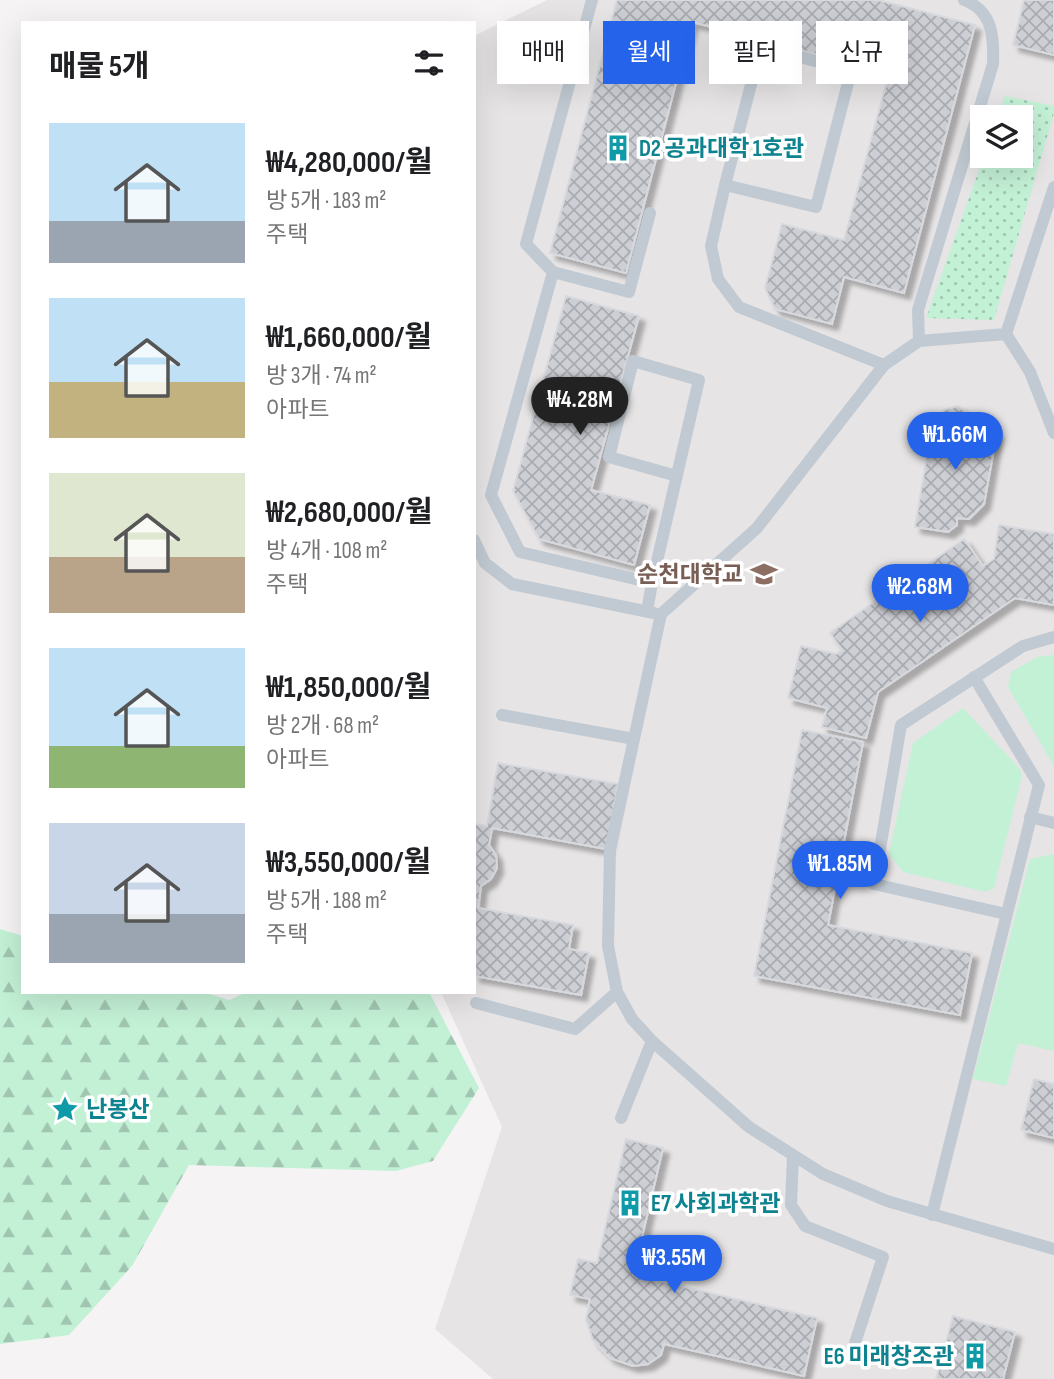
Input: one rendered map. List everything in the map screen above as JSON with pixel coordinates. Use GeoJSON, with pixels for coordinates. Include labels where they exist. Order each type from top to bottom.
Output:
{"type":"FeatureCollection","features":[{"type":"Feature","properties":{"kind":"lane"},"geometry":{"type":"LineString","coordinates":[[592,0],[526,244],[553,272],[629,292],[650,213]]}},
{"type":"Feature","properties":{"kind":"lane"},"geometry":{"type":"LineString","coordinates":[[919,341],[918,310],[993,64],[994,38],[990,23],[976,4],[964,0]]}},
{"type":"Feature","properties":{"kind":"lane"},"geometry":{"type":"LineString","coordinates":[[725,185],[816,207],[851,71],[761,46],[725,185],[711,246],[718,279],[739,307],[884,365]]}},
{"type":"Feature","properties":{"kind":"lane"},"geometry":{"type":"LineString","coordinates":[[1006,334],[1054,187]]}},
{"type":"Feature","properties":{"kind":"lane"},"geometry":{"type":"LineString","coordinates":[[553,272],[492,495],[520,552],[652,583]]}},
{"type":"Feature","properties":{"kind":"lane"},"geometry":{"type":"LineString","coordinates":[[1006,334],[919,341],[884,365],[757,528],[661,614],[610,850],[608,946],[617,992],[632,1019],[652,1041],[749,1127],[823,1174],[874,1196],[1054,1249]]}},
{"type":"Feature","properties":{"kind":"lane"},"geometry":{"type":"LineString","coordinates":[[1006,334],[1030,372],[1054,433]]}},
{"type":"Feature","properties":{"kind":"lane"},"geometry":{"type":"LineString","coordinates":[[647,611],[699,380],[633,362],[609,457],[677,476]]}},
{"type":"Feature","properties":{"kind":"lane"},"geometry":{"type":"LineString","coordinates":[[476,544],[485,563],[512,584],[661,614]]}},
{"type":"Feature","properties":{"kind":"lane"},"geometry":{"type":"LineString","coordinates":[[1006,914],[874,884],[901,724],[1023,646],[1054,637]]}},
{"type":"Feature","properties":{"kind":"lane"},"geometry":{"type":"LineString","coordinates":[[932,1215],[1039,786],[974,677]]}},
{"type":"Feature","properties":{"kind":"lane"},"geometry":{"type":"LineString","coordinates":[[502,715],[634,739]]}},
{"type":"Feature","properties":{"kind":"lane"},"geometry":{"type":"LineString","coordinates":[[1030,817],[1054,823]]}},
{"type":"Feature","properties":{"kind":"lane"},"geometry":{"type":"LineString","coordinates":[[476,1003],[575,1029],[617,992]]}},
{"type":"Feature","properties":{"kind":"lane"},"geometry":{"type":"LineString","coordinates":[[621,1118],[652,1041]]}},
{"type":"Feature","properties":{"kind":"lane"},"geometry":{"type":"LineString","coordinates":[[793,1155],[791,1205],[805,1226],[883,1257],[855,1343]]}},
{"type":"Feature","properties":{"kind":"shaded area","name":"순천대학교"},"geometry":{"type":"Polygon","coordinates":[[[547,0],[1054,0],[1054,1379],[493,1379],[435,1329],[502,1127],[442,994],[476,994],[476,35],[497,25],[497,84],[589,84],[589,21],[504,21],[547,0]]]}},
{"type":"Feature","properties":{"kind":"green space"},"geometry":{"type":"Polygon","coordinates":[[[1005,96],[1054,106],[1054,113],[994,320],[926,318],[980,168],[1033,168],[1033,105],[1002,105],[1005,96]]]}},
{"type":"Feature","properties":{"kind":"green space"},"geometry":{"type":"Polygon","coordinates":[[[1054,655],[1054,766],[1008,687],[1011,672],[1037,657],[1054,655]]]}},
{"type":"Feature","properties":{"kind":"green space"},"geometry":{"type":"Polygon","coordinates":[[[963,708],[1020,769],[1022,776],[994,888],[986,892],[903,872],[889,854],[913,743],[963,708]]]}},
{"type":"Feature","properties":{"kind":"green space"},"geometry":{"type":"Polygon","coordinates":[[[1054,854],[1054,1051],[1018,1043],[1006,1086],[973,1079],[1030,859],[1054,854]]]}},
{"type":"Feature","properties":{"kind":"green space"},"geometry":{"type":"Polygon","coordinates":[[[0,929],[21,935],[21,994],[210,994],[229,1000],[242,994],[430,994],[479,1088],[433,1161],[396,1171],[189,1165],[132,1266],[69,1335],[0,1344],[0,929]]]}},
{"type":"Feature","properties":{"kind":"building","name":"D2 공과대학 1호관"},"geometry":{"type":"Polygon","coordinates":[[[617,0],[878,0],[975,25],[904,293],[844,277],[832,324],[775,309],[765,288],[782,224],[844,240],[886,84],[908,84],[908,21],[816,21],[816,54],[802,50],[802,21],[709,21],[709,26],[695,21],[611,21],[617,0]]]}},
{"type":"Feature","properties":{"kind":"building"},"geometry":{"type":"Polygon","coordinates":[[[1024,0],[1054,0],[1054,55],[1013,45],[1024,0]]]}},
{"type":"Feature","properties":{"kind":"building","name":"D2 공과대학 1호관"},"geometry":{"type":"Polygon","coordinates":[[[603,53],[603,84],[676,84],[626,273],[550,253],[603,53]]]}},
{"type":"Feature","properties":{"kind":"building"},"geometry":{"type":"Polygon","coordinates":[[[566,296],[639,316],[591,490],[650,505],[634,565],[539,539],[513,491],[566,296]]]}},
{"type":"Feature","properties":{"kind":"building"},"geometry":{"type":"Polygon","coordinates":[[[958,406],[965,411],[969,424],[976,425],[975,428],[997,432],[984,504],[969,519],[957,518],[957,525],[948,532],[915,527],[930,437],[935,438],[944,410],[958,406]]]}},
{"type":"Feature","properties":{"kind":"building"},"geometry":{"type":"Polygon","coordinates":[[[999,525],[1054,534],[1054,605],[1015,598],[878,692],[866,738],[822,727],[827,708],[788,698],[801,646],[836,654],[842,650],[830,633],[964,539],[983,566],[994,559],[999,525]]]}},
{"type":"Feature","properties":{"kind":"building"},"geometry":{"type":"Polygon","coordinates":[[[802,730],[863,742],[828,925],[972,953],[960,1015],[754,976],[802,730]]]}},
{"type":"Feature","properties":{"kind":"building"},"geometry":{"type":"Polygon","coordinates":[[[498,763],[618,784],[606,849],[492,828],[489,845],[496,855],[497,868],[491,879],[481,886],[478,908],[573,925],[569,949],[589,953],[581,995],[476,976],[476,824],[487,826],[498,763]]]}},
{"type":"Feature","properties":{"kind":"building"},"geometry":{"type":"Polygon","coordinates":[[[1034,1079],[1054,1084],[1054,1138],[1021,1130],[1034,1079]]]}},
{"type":"Feature","properties":{"kind":"building","name":"E7 사회과학관"},"geometry":{"type":"Polygon","coordinates":[[[626,1139],[663,1148],[633,1275],[817,1318],[804,1376],[664,1344],[661,1355],[648,1364],[633,1366],[610,1358],[593,1340],[586,1320],[590,1299],[570,1295],[578,1259],[597,1263],[626,1139]]]}},
{"type":"Feature","properties":{"kind":"building","name":"E6 미래창조관"},"geometry":{"type":"Polygon","coordinates":[[[953,1316],[1015,1332],[1003,1379],[936,1379],[953,1316]]]}},
{"type":"Feature","properties":{"kind":"place","name":"D2 공과대학 1호관"},"geometry":{"type":"Point","coordinates":[618,148]}},
{"type":"Feature","properties":{"kind":"place","name":"순천대학교"},"geometry":{"type":"Point","coordinates":[764,574]}},
{"type":"Feature","properties":{"kind":"place","name":"난봉산"},"geometry":{"type":"Point","coordinates":[65,1109]}},
{"type":"Feature","properties":{"kind":"place","name":"E7 사회과학관"},"geometry":{"type":"Point","coordinates":[630,1203]}},
{"type":"Feature","properties":{"kind":"place","name":"E6 미래창조관"},"geometry":{"type":"Point","coordinates":[975,1356]}}]}
